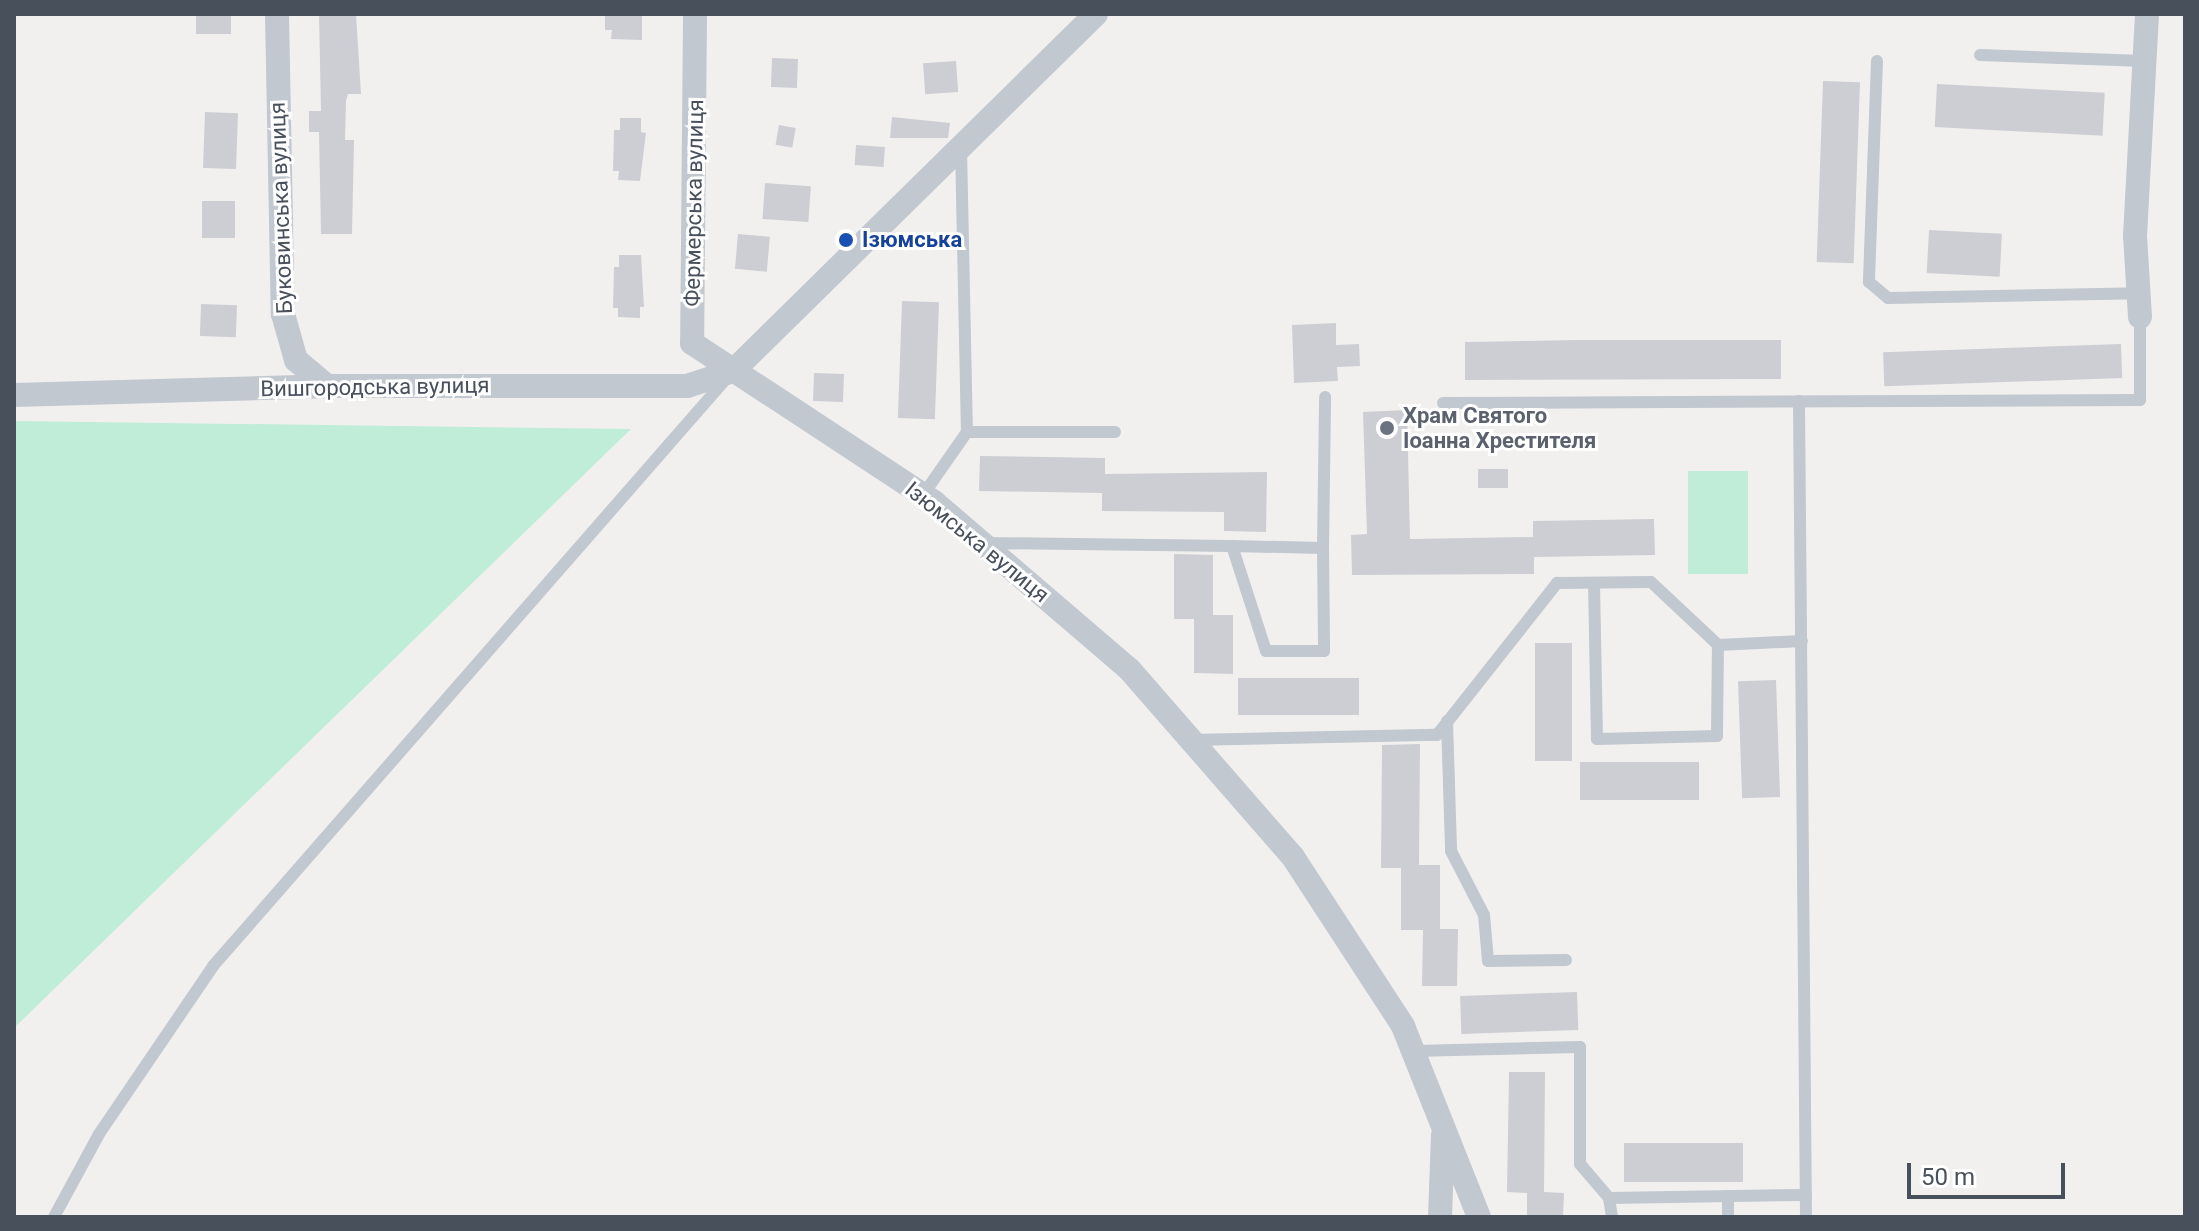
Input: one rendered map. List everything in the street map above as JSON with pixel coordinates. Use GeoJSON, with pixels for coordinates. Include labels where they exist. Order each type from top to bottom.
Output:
{"type":"FeatureCollection","features":[{"type":"Feature","properties":{"kind":"street","name":"Буковинська вулиця"},"geometry":{"type":"LineString","coordinates":[[277,14],[283,314],[287,345],[296,360],[327,386]]}},
{"type":"Feature","properties":{"kind":"street","name":"Фермерська вулиця"},"geometry":{"type":"LineString","coordinates":[[695,14],[692,343],[733,371]]}},
{"type":"Feature","properties":{"kind":"street"},"geometry":{"type":"LineString","coordinates":[[733,371],[1096,14]]}},
{"type":"Feature","properties":{"kind":"street"},"geometry":{"type":"LineString","coordinates":[[2140,305],[2135,236],[2147,14]]}},
{"type":"Feature","properties":{"kind":"street","name":"Вишгородська вулиця"},"geometry":{"type":"LineString","coordinates":[[14,395],[327,386],[687,386],[733,371]]}},
{"type":"Feature","properties":{"kind":"street","name":"Ізюмська вулиця"},"geometry":{"type":"LineString","coordinates":[[733,371],[923,495],[983,543],[1129,669],[1192,740],[1293,857],[1403,1026],[1479,1217]]}},
{"type":"Feature","properties":{"kind":"street","name":"Ізюмська вулиця"},"geometry":{"type":"LineString","coordinates":[[1440,1217],[1443,1129]]}},
{"type":"Feature","properties":{"kind":"lane"},"geometry":{"type":"LineString","coordinates":[[1980,55],[2144,61]]}},
{"type":"Feature","properties":{"kind":"lane"},"geometry":{"type":"LineString","coordinates":[[1443,403],[2140,400],[2140,305],[1888,298],[1869,282],[1877,61]]}},
{"type":"Feature","properties":{"kind":"lane"},"geometry":{"type":"LineString","coordinates":[[923,495],[967,432],[961,148]]}},
{"type":"Feature","properties":{"kind":"lane"},"geometry":{"type":"LineString","coordinates":[[54,1217],[99,1134],[213,966],[733,371]]}},
{"type":"Feature","properties":{"kind":"lane"},"geometry":{"type":"LineString","coordinates":[[1232,546],[1266,651],[1324,651],[1325,397]]}},
{"type":"Feature","properties":{"kind":"lane"},"geometry":{"type":"LineString","coordinates":[[1799,401],[1806,1217]]}},
{"type":"Feature","properties":{"kind":"lane"},"geometry":{"type":"LineString","coordinates":[[967,432],[1115,432]]}},
{"type":"Feature","properties":{"kind":"lane"},"geometry":{"type":"LineString","coordinates":[[983,543],[1323,548]]}},
{"type":"Feature","properties":{"kind":"lane"},"geometry":{"type":"LineString","coordinates":[[1192,740],[1437,735],[1557,583],[1651,582],[1718,645],[1802,641]]}},
{"type":"Feature","properties":{"kind":"lane"},"geometry":{"type":"LineString","coordinates":[[1594,583],[1597,739],[1717,736],[1718,645]]}},
{"type":"Feature","properties":{"kind":"lane"},"geometry":{"type":"LineString","coordinates":[[1447,721],[1451,851],[1484,915],[1488,961],[1566,960]]}},
{"type":"Feature","properties":{"kind":"lane"},"geometry":{"type":"LineString","coordinates":[[1413,1051],[1580,1047],[1580,1164],[1609,1198],[1612,1217]]}},
{"type":"Feature","properties":{"kind":"lane"},"geometry":{"type":"LineString","coordinates":[[1609,1198],[1806,1195]]}},
{"type":"Feature","properties":{"kind":"lane"},"geometry":{"type":"LineString","coordinates":[[1728,1196],[1728,1217]]}},
{"type":"Feature","properties":{"kind":"green space"},"geometry":{"type":"Polygon","coordinates":[[[14,421],[631,429],[14,1028],[14,421]]]}},
{"type":"Feature","properties":{"kind":"green space"},"geometry":{"type":"Polygon","coordinates":[[[1688,471],[1748,471],[1748,574],[1688,574],[1688,471]]]}},
{"type":"Feature","properties":{"kind":"building"},"geometry":{"type":"Polygon","coordinates":[[[196,14],[231,14],[231,34],[196,34],[196,14]]]}},
{"type":"Feature","properties":{"kind":"building"},"geometry":{"type":"Polygon","coordinates":[[[319,14],[356,14],[361,94],[348,94],[345,140],[354,140],[352,234],[321,234],[319,132],[309,132],[309,111],[321,111],[319,14]]]}},
{"type":"Feature","properties":{"kind":"building"},"geometry":{"type":"Polygon","coordinates":[[[605,14],[642,14],[642,40],[611,39],[612,30],[605,30],[605,14]]]}},
{"type":"Feature","properties":{"kind":"building"},"geometry":{"type":"Polygon","coordinates":[[[772,58],[798,59],[797,88],[771,87],[772,58]]]}},
{"type":"Feature","properties":{"kind":"building"},"geometry":{"type":"Polygon","coordinates":[[[956,61],[958,92],[925,94],[923,63],[956,61]]]}},
{"type":"Feature","properties":{"kind":"building"},"geometry":{"type":"Polygon","coordinates":[[[1823,81],[1860,82],[1854,263],[1817,262],[1823,81]]]}},
{"type":"Feature","properties":{"kind":"building"},"geometry":{"type":"Polygon","coordinates":[[[1937,84],[2105,93],[2103,136],[1935,127],[1937,84]]]}},
{"type":"Feature","properties":{"kind":"building"},"geometry":{"type":"Polygon","coordinates":[[[205,112],[238,113],[236,169],[203,168],[205,112]]]}},
{"type":"Feature","properties":{"kind":"building"},"geometry":{"type":"Polygon","coordinates":[[[892,117],[950,123],[948,138],[890,138],[892,117]]]}},
{"type":"Feature","properties":{"kind":"building"},"geometry":{"type":"Polygon","coordinates":[[[620,118],[641,118],[641,132],[646,133],[640,181],[618,180],[619,171],[613,171],[614,130],[620,130],[620,118]]]}},
{"type":"Feature","properties":{"kind":"building"},"geometry":{"type":"Polygon","coordinates":[[[779,125],[796,128],[792,148],[776,145],[779,125]]]}},
{"type":"Feature","properties":{"kind":"building"},"geometry":{"type":"Polygon","coordinates":[[[856,145],[885,147],[884,167],[855,165],[856,145]]]}},
{"type":"Feature","properties":{"kind":"building"},"geometry":{"type":"Polygon","coordinates":[[[765,183],[811,186],[808,222],[762,219],[765,183]]]}},
{"type":"Feature","properties":{"kind":"building"},"geometry":{"type":"Polygon","coordinates":[[[202,201],[235,201],[235,238],[202,238],[202,201]]]}},
{"type":"Feature","properties":{"kind":"building"},"geometry":{"type":"Polygon","coordinates":[[[1929,230],[2002,234],[2000,277],[1927,273],[1929,230]]]}},
{"type":"Feature","properties":{"kind":"building"},"geometry":{"type":"Polygon","coordinates":[[[738,234],[770,237],[767,272],[735,269],[738,234]]]}},
{"type":"Feature","properties":{"kind":"building"},"geometry":{"type":"Polygon","coordinates":[[[619,255],[641,255],[644,307],[640,307],[640,318],[618,317],[618,308],[613,308],[614,267],[619,267],[619,255]]]}},
{"type":"Feature","properties":{"kind":"building"},"geometry":{"type":"Polygon","coordinates":[[[902,301],[939,302],[935,419],[898,418],[902,301]]]}},
{"type":"Feature","properties":{"kind":"building"},"geometry":{"type":"Polygon","coordinates":[[[201,304],[237,305],[236,337],[200,336],[201,304]]]}},
{"type":"Feature","properties":{"kind":"building"},"geometry":{"type":"Polygon","coordinates":[[[1336,323],[1336,345],[1359,344],[1360,366],[1337,367],[1338,381],[1294,383],[1292,325],[1336,323]]]}},
{"type":"Feature","properties":{"kind":"building"},"geometry":{"type":"Polygon","coordinates":[[[1781,340],[1781,379],[1465,380],[1465,342],[1781,340]]]}},
{"type":"Feature","properties":{"kind":"building"},"geometry":{"type":"Polygon","coordinates":[[[2121,344],[2122,378],[1884,386],[1883,352],[2121,344]]]}},
{"type":"Feature","properties":{"kind":"building"},"geometry":{"type":"Polygon","coordinates":[[[814,373],[844,374],[843,402],[813,401],[814,373]]]}},
{"type":"Feature","properties":{"kind":"building"},"geometry":{"type":"Polygon","coordinates":[[[1407,410],[1410,539],[1533,537],[1533,521],[1654,519],[1655,555],[1534,557],[1534,574],[1352,575],[1351,535],[1367,534],[1363,412],[1407,410]]]}},
{"type":"Feature","properties":{"kind":"building"},"geometry":{"type":"Polygon","coordinates":[[[980,456],[1105,458],[1105,474],[1267,472],[1266,532],[1224,531],[1224,512],[1102,511],[1102,493],[979,491],[980,456]]]}},
{"type":"Feature","properties":{"kind":"building"},"geometry":{"type":"Polygon","coordinates":[[[1478,469],[1508,469],[1508,488],[1478,488],[1478,469]]]}},
{"type":"Feature","properties":{"kind":"building"},"geometry":{"type":"Polygon","coordinates":[[[1174,554],[1213,555],[1213,615],[1233,615],[1233,674],[1194,673],[1194,619],[1174,619],[1174,554]]]}},
{"type":"Feature","properties":{"kind":"building"},"geometry":{"type":"Polygon","coordinates":[[[1535,643],[1572,643],[1572,761],[1535,761],[1535,643]]]}},
{"type":"Feature","properties":{"kind":"building"},"geometry":{"type":"Polygon","coordinates":[[[1238,678],[1359,678],[1359,715],[1238,715],[1238,678]]]}},
{"type":"Feature","properties":{"kind":"building"},"geometry":{"type":"Polygon","coordinates":[[[1776,680],[1780,797],[1742,798],[1738,681],[1776,680]]]}},
{"type":"Feature","properties":{"kind":"building"},"geometry":{"type":"Polygon","coordinates":[[[1420,744],[1419,865],[1440,865],[1440,929],[1458,929],[1457,986],[1422,986],[1423,930],[1401,930],[1401,868],[1381,868],[1382,745],[1420,744]]]}},
{"type":"Feature","properties":{"kind":"building"},"geometry":{"type":"Polygon","coordinates":[[[1580,762],[1699,762],[1699,800],[1580,800],[1580,762]]]}},
{"type":"Feature","properties":{"kind":"building"},"geometry":{"type":"Polygon","coordinates":[[[1577,992],[1578,1030],[1461,1034],[1460,996],[1577,992]]]}},
{"type":"Feature","properties":{"kind":"building"},"geometry":{"type":"Polygon","coordinates":[[[1509,1072],[1545,1072],[1544,1192],[1564,1193],[1563,1217],[1527,1217],[1527,1193],[1507,1192],[1509,1072]]]}},
{"type":"Feature","properties":{"kind":"building"},"geometry":{"type":"Polygon","coordinates":[[[1624,1143],[1743,1143],[1743,1182],[1624,1182],[1624,1143]]]}},
{"type":"Feature","properties":{"kind":"place","name":"Ізюмська"},"geometry":{"type":"Point","coordinates":[846,240]}},
{"type":"Feature","properties":{"kind":"place","name":"Храм Святого Іоанна Хрестителя"},"geometry":{"type":"Point","coordinates":[1387,428]}}]}
